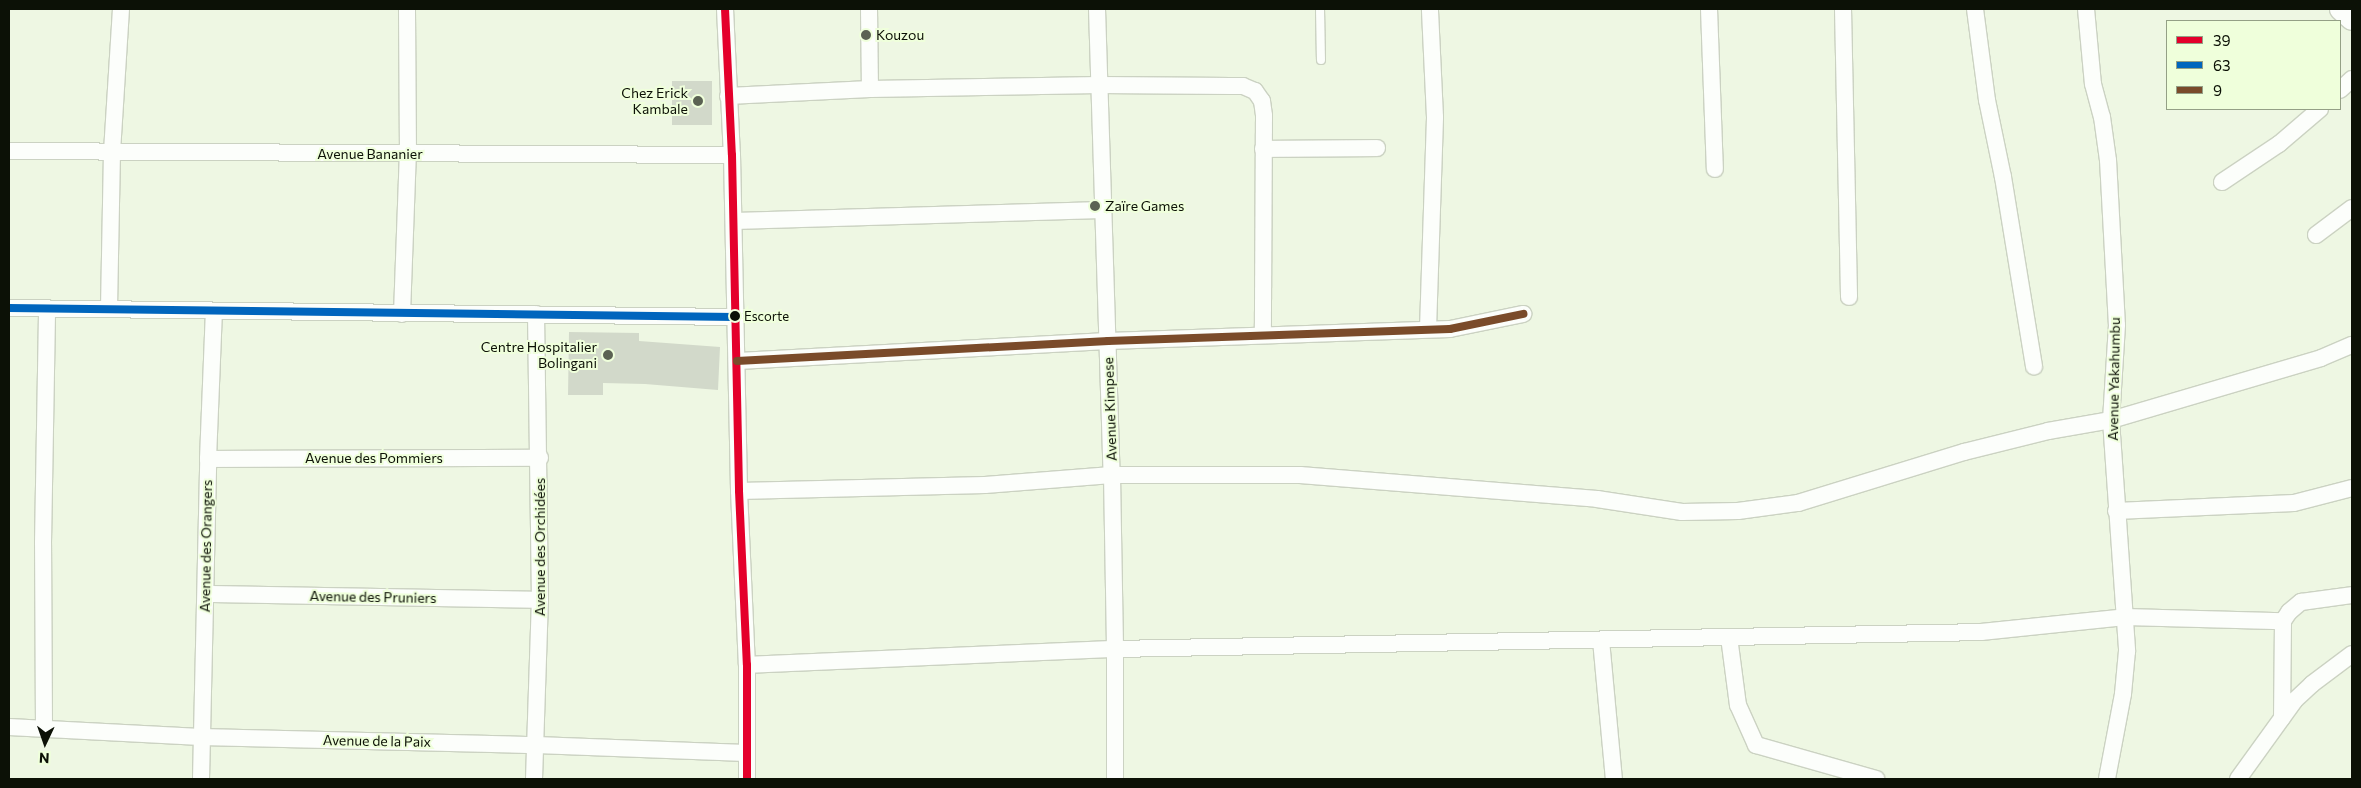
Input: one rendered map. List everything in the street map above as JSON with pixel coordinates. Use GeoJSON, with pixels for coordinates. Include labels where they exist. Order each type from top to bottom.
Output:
{"type":"FeatureCollection","features":[{"type":"Feature","properties":{"kind":"main road"},"geometry":{"type":"LineString","coordinates":[[2341,9],[2352,19]]}},
{"type":"Feature","properties":{"kind":"street"},"geometry":{"type":"LineString","coordinates":[[109,308],[112,152],[121,9]]}},
{"type":"Feature","properties":{"kind":"street"},"geometry":{"type":"LineString","coordinates":[[402,314],[408,154],[407,9]]}},
{"type":"Feature","properties":{"kind":"street"},"geometry":{"type":"LineString","coordinates":[[725,9],[734,222],[739,491],[747,665],[747,779]]}},
{"type":"Feature","properties":{"kind":"street"},"geometry":{"type":"LineString","coordinates":[[869,9],[870,89]]}},
{"type":"Feature","properties":{"kind":"street","name":"Avenue Kimpese"},"geometry":{"type":"LineString","coordinates":[[1097,9],[1112,475],[1115,779]]}},
{"type":"Feature","properties":{"kind":"street"},"geometry":{"type":"LineString","coordinates":[[1428,329],[1435,117],[1430,9]]}},
{"type":"Feature","properties":{"kind":"street"},"geometry":{"type":"LineString","coordinates":[[1710,9],[1715,169]]}},
{"type":"Feature","properties":{"kind":"street"},"geometry":{"type":"LineString","coordinates":[[1843,9],[1849,297]]}},
{"type":"Feature","properties":{"kind":"street"},"geometry":{"type":"LineString","coordinates":[[1975,9],[1987,100],[2003,178],[2034,366]]}},
{"type":"Feature","properties":{"kind":"street","name":"Avenue Yakahumbu"},"geometry":{"type":"LineString","coordinates":[[2086,9],[2093,84],[2102,117],[2108,160],[2116,324],[2111,420],[2127,651],[2123,694],[2106,779]]}},
{"type":"Feature","properties":{"kind":"street"},"geometry":{"type":"LineString","coordinates":[[2341,89],[2352,79]]}},
{"type":"Feature","properties":{"kind":"street"},"geometry":{"type":"LineString","coordinates":[[728,96],[870,89],[1099,85],[1243,86],[1255,91],[1262,101],[1264,150],[1263,334]]}},
{"type":"Feature","properties":{"kind":"street"},"geometry":{"type":"LineString","coordinates":[[2222,182],[2279,144],[2319,110]]}},
{"type":"Feature","properties":{"kind":"street"},"geometry":{"type":"LineString","coordinates":[[1264,150],[1377,148]]}},
{"type":"Feature","properties":{"kind":"street","name":"Avenue Bananier"},"geometry":{"type":"LineString","coordinates":[[9,151],[732,155]]}},
{"type":"Feature","properties":{"kind":"street"},"geometry":{"type":"LineString","coordinates":[[2316,235],[2352,208]]}},
{"type":"Feature","properties":{"kind":"street"},"geometry":{"type":"LineString","coordinates":[[734,222],[1102,210]]}},
{"type":"Feature","properties":{"kind":"street"},"geometry":{"type":"LineString","coordinates":[[9,308],[735,317]]}},
{"type":"Feature","properties":{"kind":"street"},"geometry":{"type":"LineString","coordinates":[[44,728],[43,544],[47,308]]}},
{"type":"Feature","properties":{"kind":"street","name":"Avenue des Orangers"},"geometry":{"type":"LineString","coordinates":[[201,779],[208,458],[214,312]]}},
{"type":"Feature","properties":{"kind":"street","name":"Avenue des Orchidées"},"geometry":{"type":"LineString","coordinates":[[534,779],[540,600],[540,458],[536,314]]}},
{"type":"Feature","properties":{"kind":"street"},"geometry":{"type":"LineString","coordinates":[[737,361],[1108,341],[1450,328],[1523,314]]}},
{"type":"Feature","properties":{"kind":"street"},"geometry":{"type":"LineString","coordinates":[[739,491],[985,485],[1112,475],[1300,475],[1597,499],[1682,512],[1738,511],[1798,503],[1964,452],[2048,431],[2111,420],[2321,358],[2352,345]]}},
{"type":"Feature","properties":{"kind":"street","name":"Avenue des Pommiers"},"geometry":{"type":"LineString","coordinates":[[208,458],[540,458]]}},
{"type":"Feature","properties":{"kind":"street"},"geometry":{"type":"LineString","coordinates":[[2116,511],[2294,503],[2352,488]]}},
{"type":"Feature","properties":{"kind":"street","name":"Avenue des Pruniers"},"geometry":{"type":"LineString","coordinates":[[206,594],[540,600]]}},
{"type":"Feature","properties":{"kind":"street"},"geometry":{"type":"LineString","coordinates":[[2282,718],[2284,621],[2289,612],[2301,602],[2352,595]]}},
{"type":"Feature","properties":{"kind":"street"},"geometry":{"type":"LineString","coordinates":[[747,665],[1115,649],[1982,632],[2125,617],[2284,621]]}},
{"type":"Feature","properties":{"kind":"street"},"geometry":{"type":"LineString","coordinates":[[1729,637],[1738,705],[1756,745],[1876,779]]}},
{"type":"Feature","properties":{"kind":"street"},"geometry":{"type":"LineString","coordinates":[[1601,640],[1614,779]]}},
{"type":"Feature","properties":{"kind":"street"},"geometry":{"type":"LineString","coordinates":[[2238,779],[2282,718],[2312,684],[2352,654]]}},
{"type":"Feature","properties":{"kind":"street","name":"Avenue de la Paix"},"geometry":{"type":"LineString","coordinates":[[9,727],[201,737],[536,745],[746,753]]}},
{"type":"Feature","properties":{"kind":"lane"},"geometry":{"type":"LineString","coordinates":[[1320,9],[1321,60]]}},
{"type":"Feature","properties":{"kind":"building"},"geometry":{"type":"Polygon","coordinates":[[[672,81],[712,81],[712,125],[672,125],[672,81]]]}},
{"type":"Feature","properties":{"kind":"building"},"geometry":{"type":"Polygon","coordinates":[[[569,332],[639,333],[639,341],[720,347],[718,390],[645,384],[603,383],[603,395],[568,395],[569,332]]]}},
{"type":"Feature","properties":{"kind":"transit line","name":"39"},"geometry":{"type":"LineString","coordinates":[[725,9],[732,155],[739,491],[747,665],[747,779]]}},
{"type":"Feature","properties":{"kind":"transit line","name":"63"},"geometry":{"type":"LineString","coordinates":[[9,308],[735,317]]}},
{"type":"Feature","properties":{"kind":"transit line","name":"9"},"geometry":{"type":"LineString","coordinates":[[737,361],[1108,341],[1450,329],[1523,314]]}},
{"type":"Feature","properties":{"kind":"place","name":"Kouzou"},"geometry":{"type":"Point","coordinates":[866,35]}},
{"type":"Feature","properties":{"kind":"place","name":"Chez Erick Kambale"},"geometry":{"type":"Point","coordinates":[698,101]}},
{"type":"Feature","properties":{"kind":"place","name":"Zaïre Games"},"geometry":{"type":"Point","coordinates":[1095,206]}},
{"type":"Feature","properties":{"kind":"place","name":"Escorte"},"geometry":{"type":"Point","coordinates":[735,316]}},
{"type":"Feature","properties":{"kind":"place","name":"Centre Hospitalier Bolingani"},"geometry":{"type":"Point","coordinates":[608,355]}}]}
